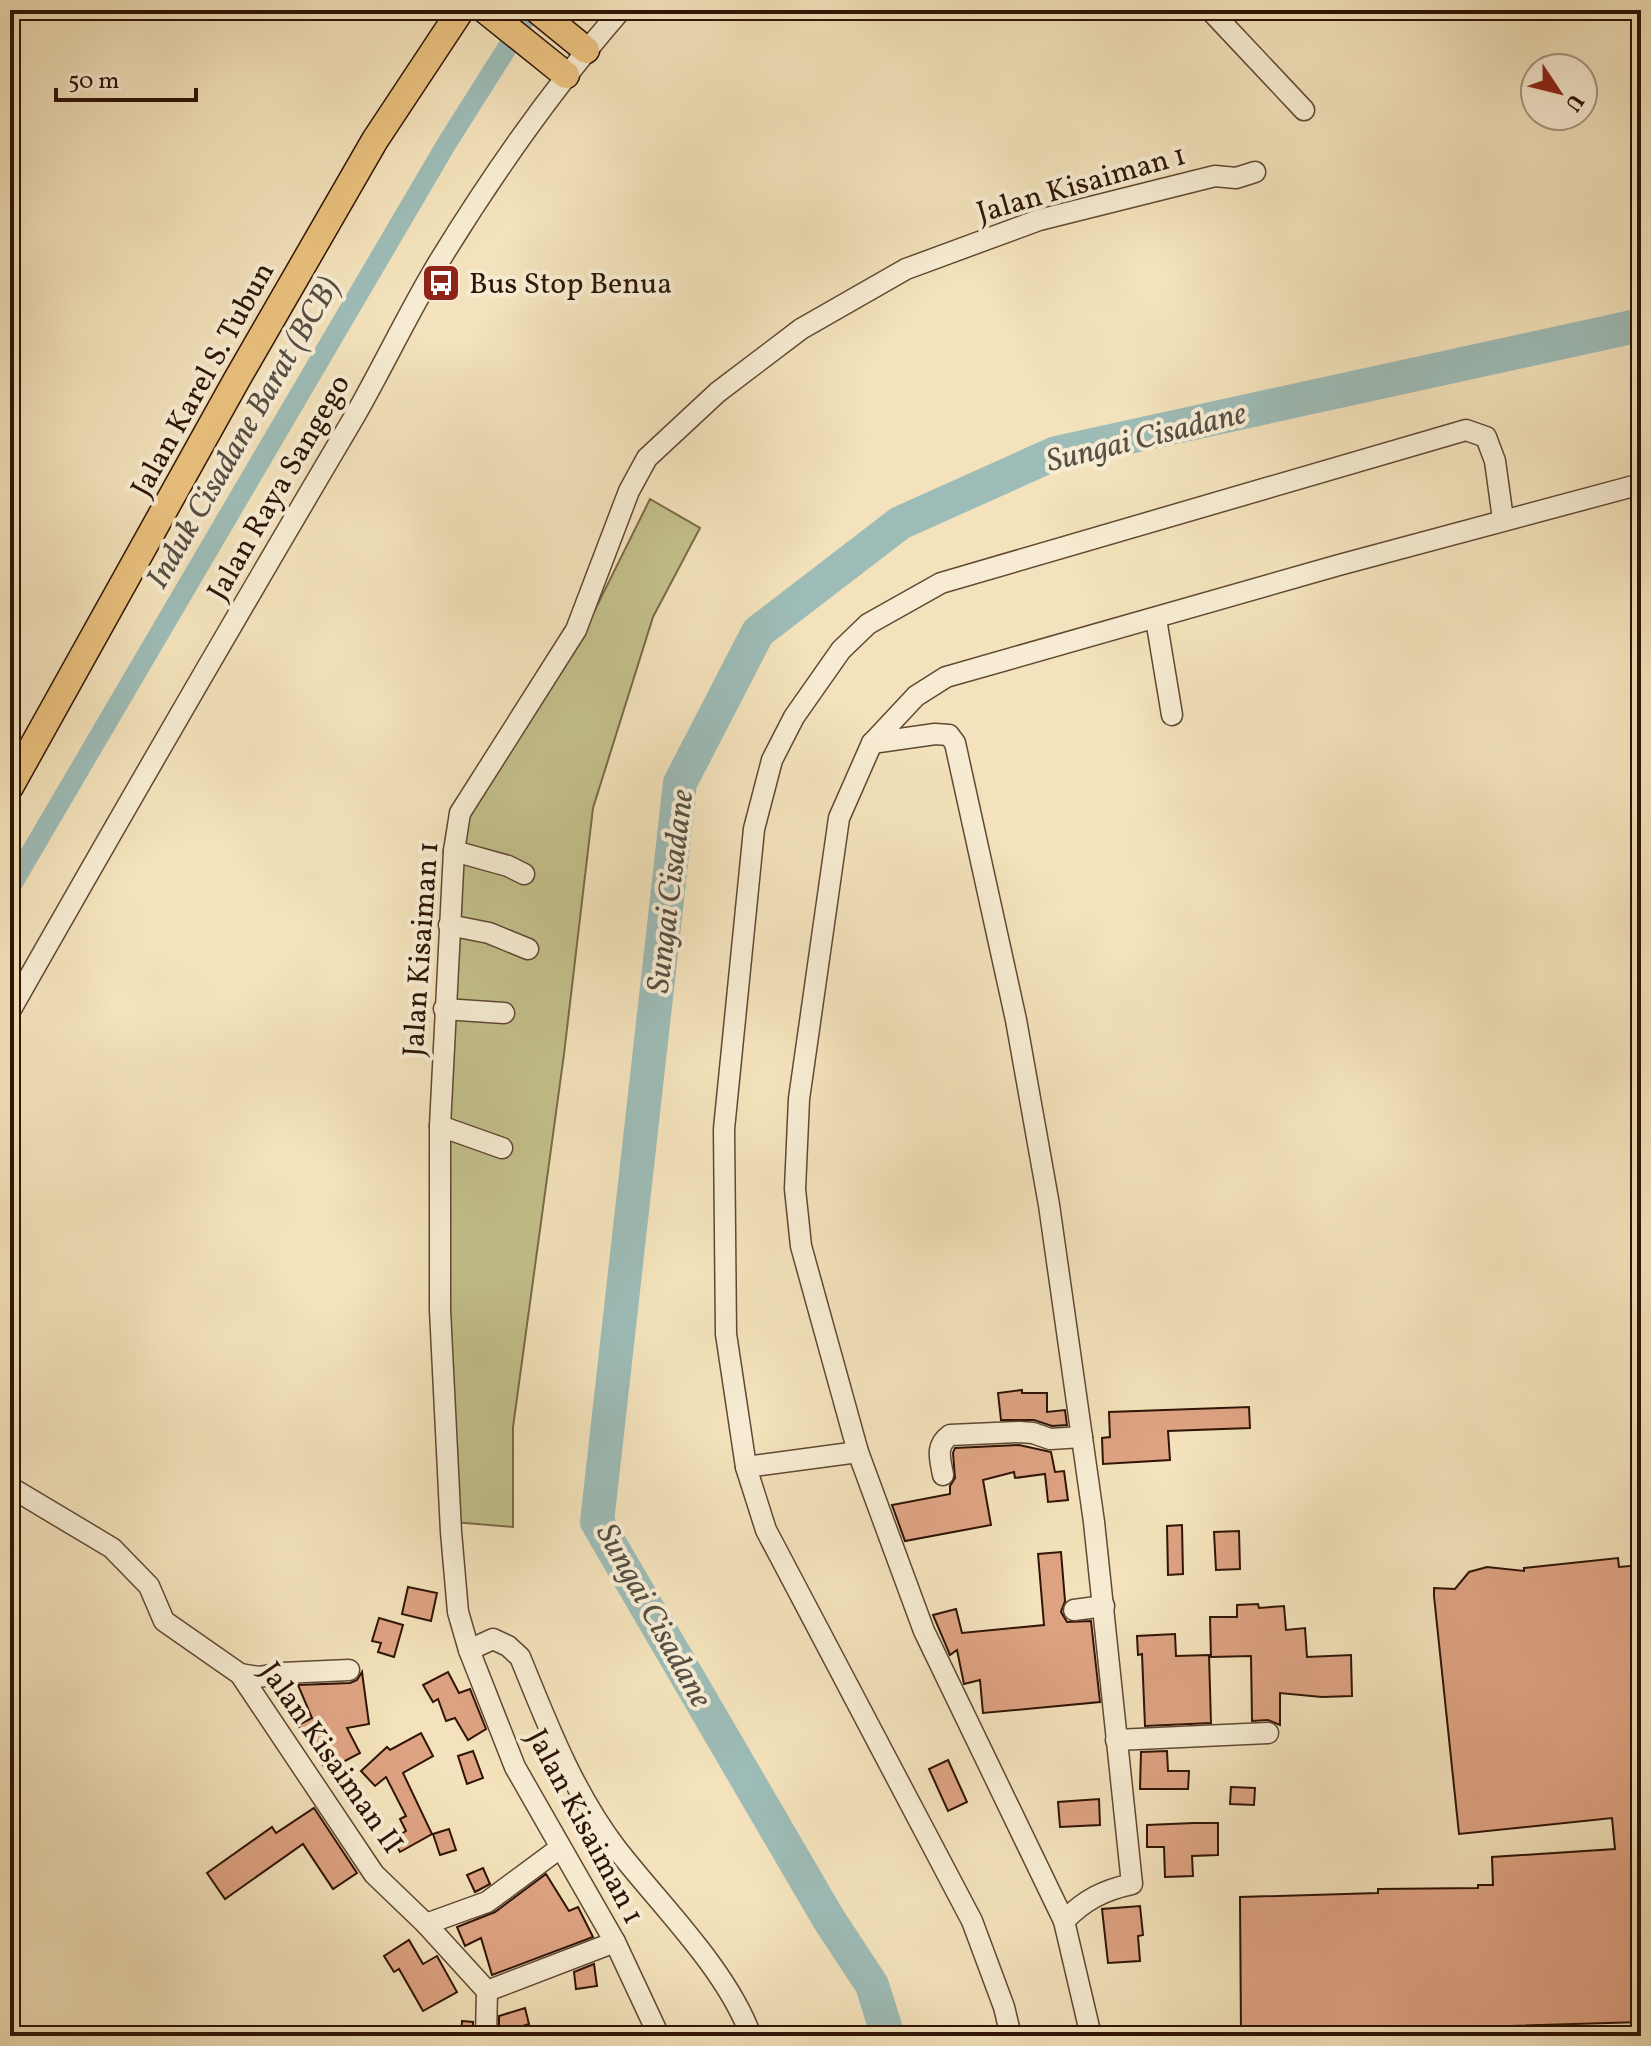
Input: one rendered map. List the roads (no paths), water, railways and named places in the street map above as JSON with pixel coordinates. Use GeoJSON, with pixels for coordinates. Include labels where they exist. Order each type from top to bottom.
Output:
{"type":"FeatureCollection","features":[{"type":"Feature","properties":{"kind":"main road","name":"Jalan Karel S. Tubun"},"geometry":{"type":"LineString","coordinates":[[10,787],[236,381],[360,167],[461,10]]}},
{"type":"Feature","properties":{"kind":"main road"},"geometry":{"type":"LineString","coordinates":[[485,10],[559,70]]}},
{"type":"Feature","properties":{"kind":"main road"},"geometry":{"type":"LineString","coordinates":[[537,10],[578,44]]}},
{"type":"Feature","properties":{"kind":"street","name":"Jalan Raya Sangego"},"geometry":{"type":"LineString","coordinates":[[10,1011],[215,652],[368,393],[439,262],[522,135],[559,70],[578,44],[621,10]]}},
{"type":"Feature","properties":{"kind":"street"},"geometry":{"type":"LineString","coordinates":[[1210,10],[1304,110]]}},
{"type":"Feature","properties":{"kind":"street","name":"Jalan Kisaiman 1"},"geometry":{"type":"LineString","coordinates":[[659,2036],[615,1942],[515,1767],[469,1650],[458,1612],[440,1310],[440,1126],[449,925],[460,813],[576,630],[629,491],[647,458],[718,392],[801,329],[906,269],[1039,220],[1215,176],[1236,178],[1255,172]]}},
{"type":"Feature","properties":{"kind":"street"},"geometry":{"type":"LineString","coordinates":[[1011,2036],[1004,2007],[972,1921],[766,1530],[746,1467],[726,1334],[724,1129],[754,829],[772,760],[794,717],[841,650],[868,624],[941,583],[1466,430],[1486,437],[1495,461],[1503,519]]}},
{"type":"Feature","properties":{"kind":"street"},"geometry":{"type":"LineString","coordinates":[[1091,2036],[1064,1921],[924,1631],[858,1452],[801,1246],[795,1189],[799,1099],[839,818],[872,743],[916,696],[946,677],[1503,519],[1641,484]]}},
{"type":"Feature","properties":{"kind":"street"},"geometry":{"type":"LineString","coordinates":[[1156,619],[1172,715]]}},
{"type":"Feature","properties":{"kind":"street"},"geometry":{"type":"LineString","coordinates":[[872,743],[935,734],[949,735],[955,743],[1016,1020],[1052,1220],[1104,1606],[1132,1884],[1093,1896],[1064,1921]]}},
{"type":"Feature","properties":{"kind":"street"},"geometry":{"type":"LineString","coordinates":[[454,851],[508,866],[524,874]]}},
{"type":"Feature","properties":{"kind":"street"},"geometry":{"type":"LineString","coordinates":[[449,925],[489,933],[528,949]]}},
{"type":"Feature","properties":{"kind":"street"},"geometry":{"type":"LineString","coordinates":[[444,1009],[504,1013]]}},
{"type":"Feature","properties":{"kind":"street"},"geometry":{"type":"LineString","coordinates":[[440,1126],[502,1148]]}},
{"type":"Feature","properties":{"kind":"street"},"geometry":{"type":"LineString","coordinates":[[943,1475],[939,1450],[941,1442],[950,1435],[1019,1432],[1050,1439],[1082,1437]]}},
{"type":"Feature","properties":{"kind":"street"},"geometry":{"type":"LineString","coordinates":[[746,1467],[858,1452]]}},
{"type":"Feature","properties":{"kind":"street","name":"Jalan Kisaiman II"},"geometry":{"type":"LineString","coordinates":[[10,1487],[112,1548],[149,1586],[164,1621],[240,1674],[374,1874],[426,1924],[487,1991]]}},
{"type":"Feature","properties":{"kind":"street"},"geometry":{"type":"LineString","coordinates":[[1074,1610],[1104,1606]]}},
{"type":"Feature","properties":{"kind":"street"},"geometry":{"type":"LineString","coordinates":[[469,1650],[493,1639],[508,1646],[520,1657],[566,1769],[614,1845],[690,1937],[744,2015],[751,2036]]}},
{"type":"Feature","properties":{"kind":"street"},"geometry":{"type":"LineString","coordinates":[[240,1674],[259,1677],[349,1670]]}},
{"type":"Feature","properties":{"kind":"street"},"geometry":{"type":"LineString","coordinates":[[1116,1740],[1268,1733]]}},
{"type":"Feature","properties":{"kind":"street"},"geometry":{"type":"LineString","coordinates":[[426,1924],[487,1902],[560,1848]]}},
{"type":"Feature","properties":{"kind":"street"},"geometry":{"type":"LineString","coordinates":[[486,2036],[487,1991],[615,1942]]}},
{"type":"Feature","properties":{"kind":"waterway","name":"Induk Cisadane Barat (BCB)"},"geometry":{"type":"LineString","coordinates":[[10,888],[447,143],[531,10]]}},
{"type":"Feature","properties":{"kind":"waterway","name":"Sungai Cisadane"},"geometry":{"type":"LineString","coordinates":[[888,2036],[872,1985],[828,1918],[597,1522],[680,783],[758,632],[900,523],[1056,453],[1641,325]]}},
{"type":"Feature","properties":{"kind":"place","name":"Bus Stop Benua"},"geometry":{"type":"Point","coordinates":[441,283]}}]}
